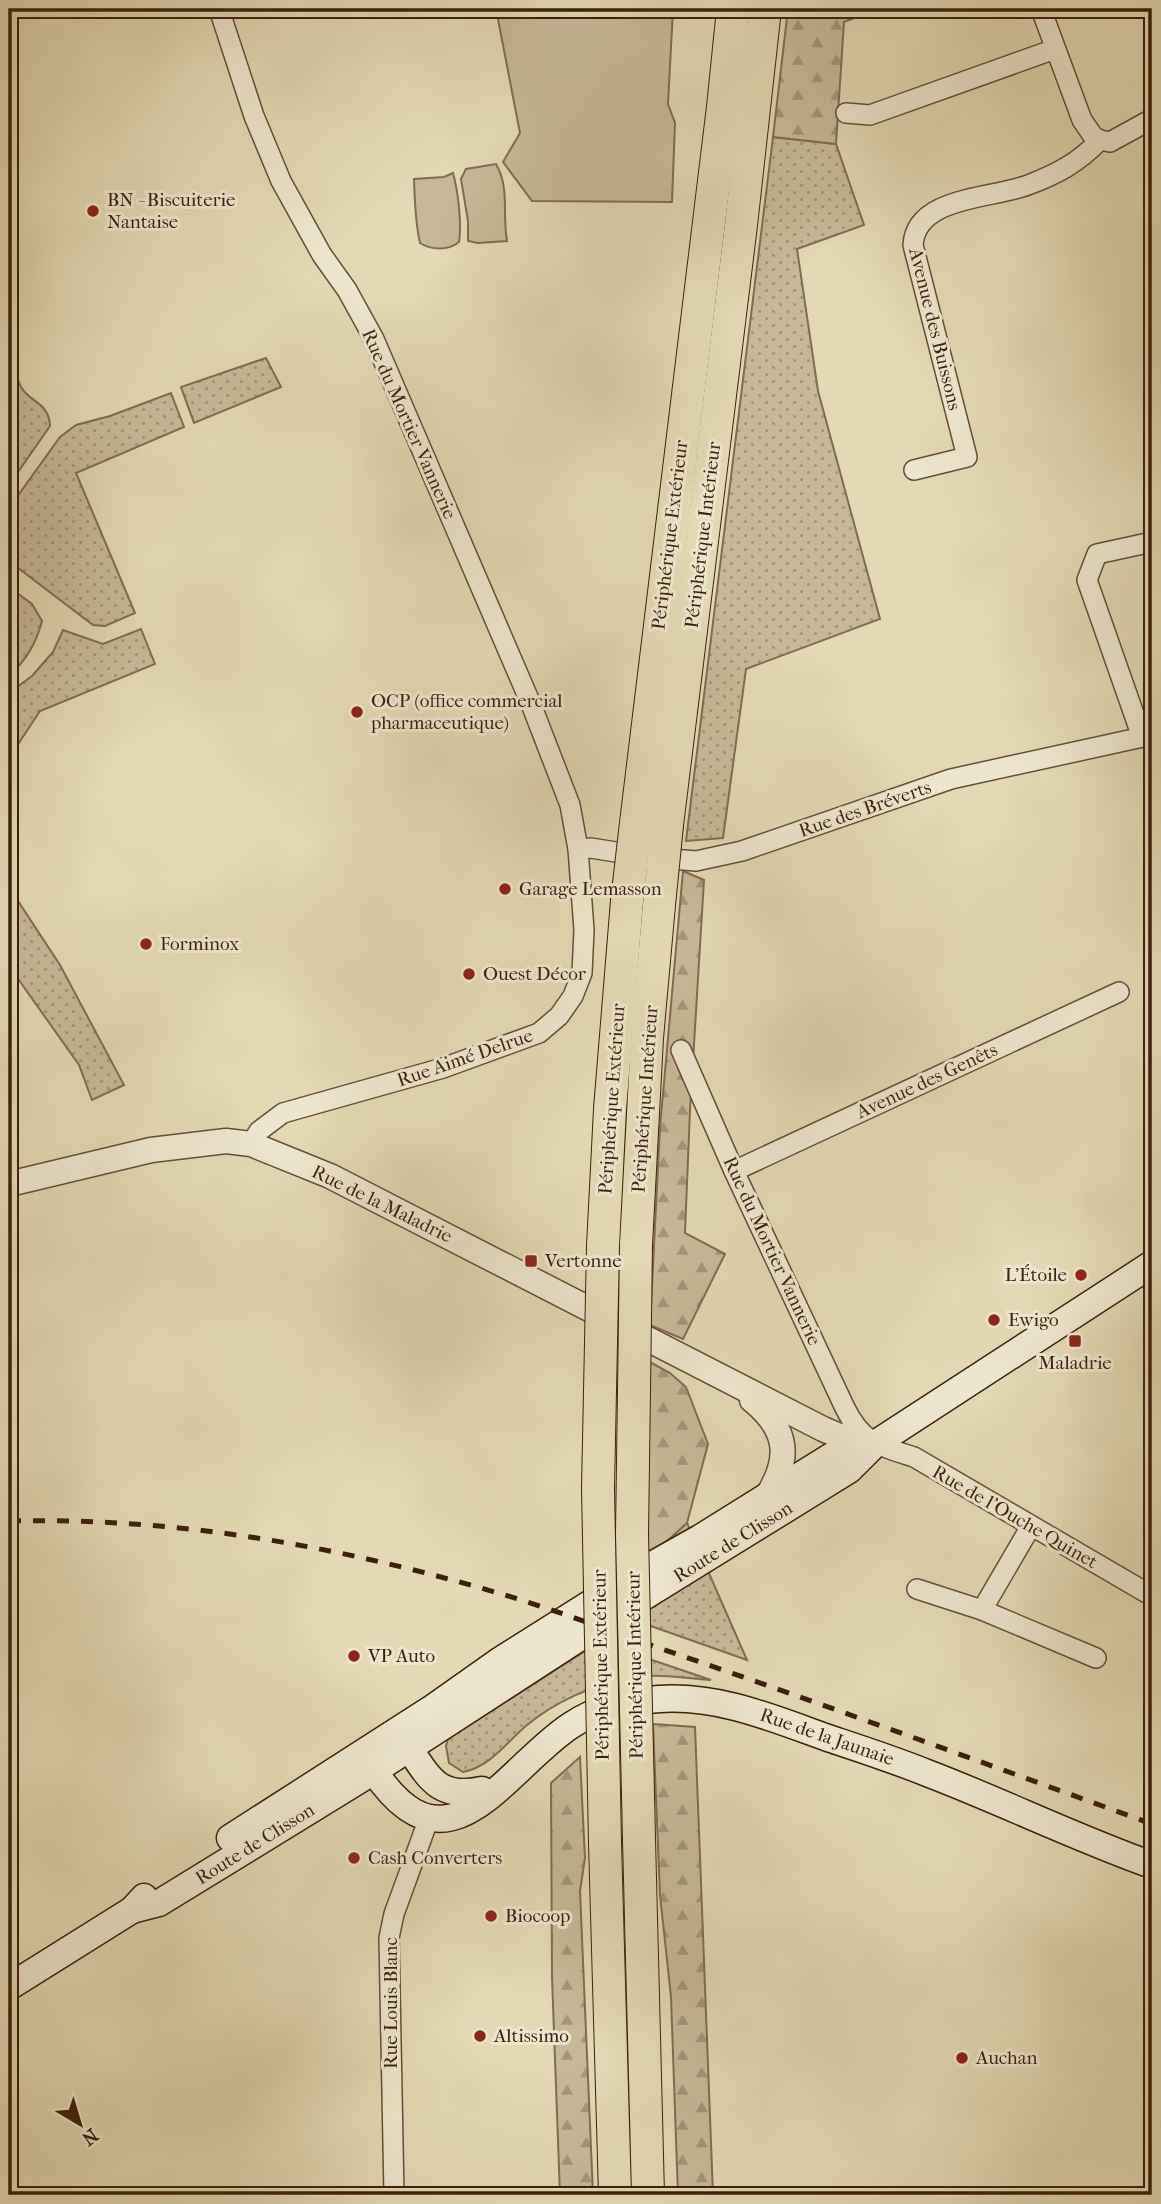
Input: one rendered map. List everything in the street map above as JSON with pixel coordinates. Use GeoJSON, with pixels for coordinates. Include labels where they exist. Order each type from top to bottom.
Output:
{"type":"FeatureCollection","features":[{"type":"Feature","properties":{"kind":"highway","name":"Périphérique Extérieur"},"geometry":{"type":"LineString","coordinates":[[615,2195],[598,1488],[603,1246],[610,1109],[627,901],[733,9]]}},
{"type":"Feature","properties":{"kind":"highway","name":"Périphérique Intérieur"},"geometry":{"type":"LineString","coordinates":[[648,2195],[632,1534],[636,1245],[647,1038],[667,825],[765,9]]}},
{"type":"Feature","properties":{"kind":"main road","name":"Route de Clisson"},"geometry":{"type":"LineString","coordinates":[[382,1756],[849,1470],[875,1444],[1152,1264]]}},
{"type":"Feature","properties":{"kind":"main road","name":"Route de Clisson"},"geometry":{"type":"LineString","coordinates":[[9,1987],[132,1910],[159,1903],[514,1666],[529,1655],[535,1639],[635,1575],[838,1452],[875,1444]]}},
{"type":"Feature","properties":{"kind":"main road","name":"Rue de la Jaunaie"},"geometry":{"type":"LineString","coordinates":[[429,1818],[456,1817],[479,1806],[543,1747],[569,1727],[609,1705],[663,1699],[703,1699],[737,1706],[928,1773],[1102,1847],[1152,1865]]}},
{"type":"Feature","properties":{"kind":"main road","name":"Rue de la Jaunaie"},"geometry":{"type":"LineString","coordinates":[[382,1756],[424,1771],[438,1786],[456,1793],[466,1794],[482,1790],[495,1782],[509,1779]]}},
{"type":"Feature","properties":{"kind":"main road"},"geometry":{"type":"LineString","coordinates":[[382,1756],[385,1788],[404,1805],[429,1818]]}},
{"type":"Feature","properties":{"kind":"main road","name":"Rue de la Jaunaie"},"geometry":{"type":"LineString","coordinates":[[429,1818],[440,1805],[448,1801],[466,1804],[475,1799],[482,1790]]}},
{"type":"Feature","properties":{"kind":"street","name":"Rue du Mortier Vannerie"},"geometry":{"type":"LineString","coordinates":[[219,9],[254,116],[281,181],[322,256],[347,290],[374,339],[531,704],[570,805],[578,849]]}},
{"type":"Feature","properties":{"kind":"street"},"geometry":{"type":"LineString","coordinates":[[1041,9],[1086,129],[1100,141],[1110,142],[1152,119]]}},
{"type":"Feature","properties":{"kind":"street"},"geometry":{"type":"LineString","coordinates":[[846,113],[870,115],[1055,49]]}},
{"type":"Feature","properties":{"kind":"street","name":"Avenue des Buissons"},"geometry":{"type":"LineString","coordinates":[[914,470],[967,457],[913,245],[913,236],[934,211],[947,205],[1003,194],[1055,174],[1075,164],[1100,141]]}},
{"type":"Feature","properties":{"kind":"street"},"geometry":{"type":"LineString","coordinates":[[1147,736],[1087,580],[1097,554],[1152,542]]}},
{"type":"Feature","properties":{"kind":"street","name":"Rue des Bréverts"},"geometry":{"type":"LineString","coordinates":[[578,849],[591,848],[696,862],[742,851],[951,779],[1147,736]]}},
{"type":"Feature","properties":{"kind":"street","name":"Rue Aimé Delrue"},"geometry":{"type":"LineString","coordinates":[[251,1144],[259,1131],[283,1113],[443,1068],[539,1033],[559,1016],[573,996],[582,973],[584,948],[578,849]]}},
{"type":"Feature","properties":{"kind":"street","name":"Avenue des Genêts"},"geometry":{"type":"LineString","coordinates":[[734,1171],[1119,992]]}},
{"type":"Feature","properties":{"kind":"street","name":"Rue du Mortier Vannerie"},"geometry":{"type":"LineString","coordinates":[[681,1050],[734,1171],[851,1420],[857,1429],[875,1444]]}},
{"type":"Feature","properties":{"kind":"street","name":"Rue de la Maladrie"},"geometry":{"type":"LineString","coordinates":[[9,1184],[151,1150],[226,1141],[251,1144],[330,1176],[837,1435],[875,1444]]}},
{"type":"Feature","properties":{"kind":"street","name":"Rue de la Maladrie"},"geometry":{"type":"LineString","coordinates":[[730,1382],[774,1420],[782,1440],[780,1468],[766,1498]]}},
{"type":"Feature","properties":{"kind":"street","name":"Rue de l'Ouche Quinet"},"geometry":{"type":"LineString","coordinates":[[875,1444],[914,1457],[1152,1596]]}},
{"type":"Feature","properties":{"kind":"street"},"geometry":{"type":"LineString","coordinates":[[982,1610],[1031,1526]]}},
{"type":"Feature","properties":{"kind":"street"},"geometry":{"type":"LineString","coordinates":[[917,1589],[982,1610],[1096,1658]]}},
{"type":"Feature","properties":{"kind":"street","name":"Rue Louis Blanc"},"geometry":{"type":"LineString","coordinates":[[394,2195],[389,1938],[394,1914],[429,1818]]}},
{"type":"Feature","properties":{"kind":"green space"},"geometry":{"type":"Polygon","coordinates":[[[496,9],[673,9],[668,104],[675,123],[672,202],[532,201],[503,162],[520,133],[496,9]]]}},
{"type":"Feature","properties":{"kind":"green space"},"geometry":{"type":"Polygon","coordinates":[[[788,9],[877,9],[844,22],[836,144],[773,137],[788,9]]]}},
{"type":"Feature","properties":{"kind":"green space"},"geometry":{"type":"Polygon","coordinates":[[[773,137],[836,144],[864,225],[797,249],[818,391],[880,619],[746,669],[723,838],[686,841],[773,137]]]}},
{"type":"Feature","properties":{"kind":"green space"},"geometry":{"type":"Polygon","coordinates":[[[496,164],[503,182],[507,241],[468,241],[468,221],[461,179],[466,169],[496,164]]]}},
{"type":"Feature","properties":{"kind":"green space"},"geometry":{"type":"Polygon","coordinates":[[[453,173],[459,208],[459,242],[445,248],[429,247],[420,243],[414,179],[444,177],[453,173]]]}},
{"type":"Feature","properties":{"kind":"green space"},"geometry":{"type":"Polygon","coordinates":[[[9,349],[21,387],[43,407],[50,426],[9,485],[9,349]]]}},
{"type":"Feature","properties":{"kind":"green space"},"geometry":{"type":"Polygon","coordinates":[[[266,358],[281,387],[194,423],[181,387],[266,358]]]}},
{"type":"Feature","properties":{"kind":"green space"},"geometry":{"type":"Polygon","coordinates":[[[171,393],[184,427],[76,473],[135,613],[105,626],[93,625],[9,561],[9,508],[60,437],[76,425],[110,416],[171,393]]]}},
{"type":"Feature","properties":{"kind":"green space"},"geometry":{"type":"Polygon","coordinates":[[[9,587],[32,604],[42,621],[30,651],[9,676],[9,607],[13,605],[9,587]]]}},
{"type":"Feature","properties":{"kind":"green space"},"geometry":{"type":"Polygon","coordinates":[[[141,629],[155,664],[40,711],[9,758],[9,693],[32,676],[53,652],[63,630],[103,644],[141,629]]]}},
{"type":"Feature","properties":{"kind":"green space"},"geometry":{"type":"Polygon","coordinates":[[[683,871],[704,880],[685,1233],[725,1254],[683,1339],[650,1325],[660,1127],[683,871]]]}},
{"type":"Feature","properties":{"kind":"green space"},"geometry":{"type":"Polygon","coordinates":[[[9,894],[18,901],[60,965],[124,1085],[92,1100],[79,1065],[9,966],[9,894]]]}},
{"type":"Feature","properties":{"kind":"green space"},"geometry":{"type":"Polygon","coordinates":[[[648,1361],[670,1373],[686,1387],[708,1444],[687,1523],[648,1558],[648,1361]]]}},
{"type":"Feature","properties":{"kind":"green space"},"geometry":{"type":"Polygon","coordinates":[[[687,1523],[747,1660],[648,1625],[648,1558],[687,1523]]]}},
{"type":"Feature","properties":{"kind":"green space"},"geometry":{"type":"Polygon","coordinates":[[[599,1642],[711,1680],[650,1676],[603,1685],[550,1709],[527,1725],[482,1765],[463,1772],[449,1763],[446,1746],[448,1739],[599,1642]]]}},
{"type":"Feature","properties":{"kind":"green space"},"geometry":{"type":"Polygon","coordinates":[[[653,1724],[695,1727],[713,2195],[678,2195],[671,1997],[660,1895],[653,1724]]]}},
{"type":"Feature","properties":{"kind":"green space"},"geometry":{"type":"Polygon","coordinates":[[[580,1757],[585,1858],[580,1891],[593,2195],[560,2195],[552,1977],[551,1783],[580,1757]]]}},
{"type":"Feature","properties":{"kind":"railway"},"geometry":{"type":"LineString","coordinates":[[9,1521],[71,1521],[195,1530],[317,1549],[438,1576],[560,1613],[1152,1824]]}},
{"type":"Feature","properties":{"kind":"place","name":"BN - Biscuiterie Nantaise"},"geometry":{"type":"Point","coordinates":[93,211]}},
{"type":"Feature","properties":{"kind":"place","name":"OCP (office commercial pharmaceutique)"},"geometry":{"type":"Point","coordinates":[357,712]}},
{"type":"Feature","properties":{"kind":"place","name":"Garage Lemasson"},"geometry":{"type":"Point","coordinates":[505,889]}},
{"type":"Feature","properties":{"kind":"place","name":"Forminox"},"geometry":{"type":"Point","coordinates":[146,944]}},
{"type":"Feature","properties":{"kind":"place","name":"Ouest Décor"},"geometry":{"type":"Point","coordinates":[469,974]}},
{"type":"Feature","properties":{"kind":"place","name":"Vertonne"},"geometry":{"type":"Point","coordinates":[531,1261]}},
{"type":"Feature","properties":{"kind":"place","name":"L'Étoile"},"geometry":{"type":"Point","coordinates":[1081,1275]}},
{"type":"Feature","properties":{"kind":"place","name":"Ewigo"},"geometry":{"type":"Point","coordinates":[994,1320]}},
{"type":"Feature","properties":{"kind":"place","name":"Maladrie"},"geometry":{"type":"Point","coordinates":[1075,1341]}},
{"type":"Feature","properties":{"kind":"place","name":"VP Auto"},"geometry":{"type":"Point","coordinates":[354,1656]}},
{"type":"Feature","properties":{"kind":"place","name":"Cash Converters"},"geometry":{"type":"Point","coordinates":[354,1858]}},
{"type":"Feature","properties":{"kind":"place","name":"Biocoop"},"geometry":{"type":"Point","coordinates":[491,1916]}},
{"type":"Feature","properties":{"kind":"place","name":"Altissimo"},"geometry":{"type":"Point","coordinates":[480,2036]}},
{"type":"Feature","properties":{"kind":"place","name":"Auchan"},"geometry":{"type":"Point","coordinates":[962,2058]}}]}
